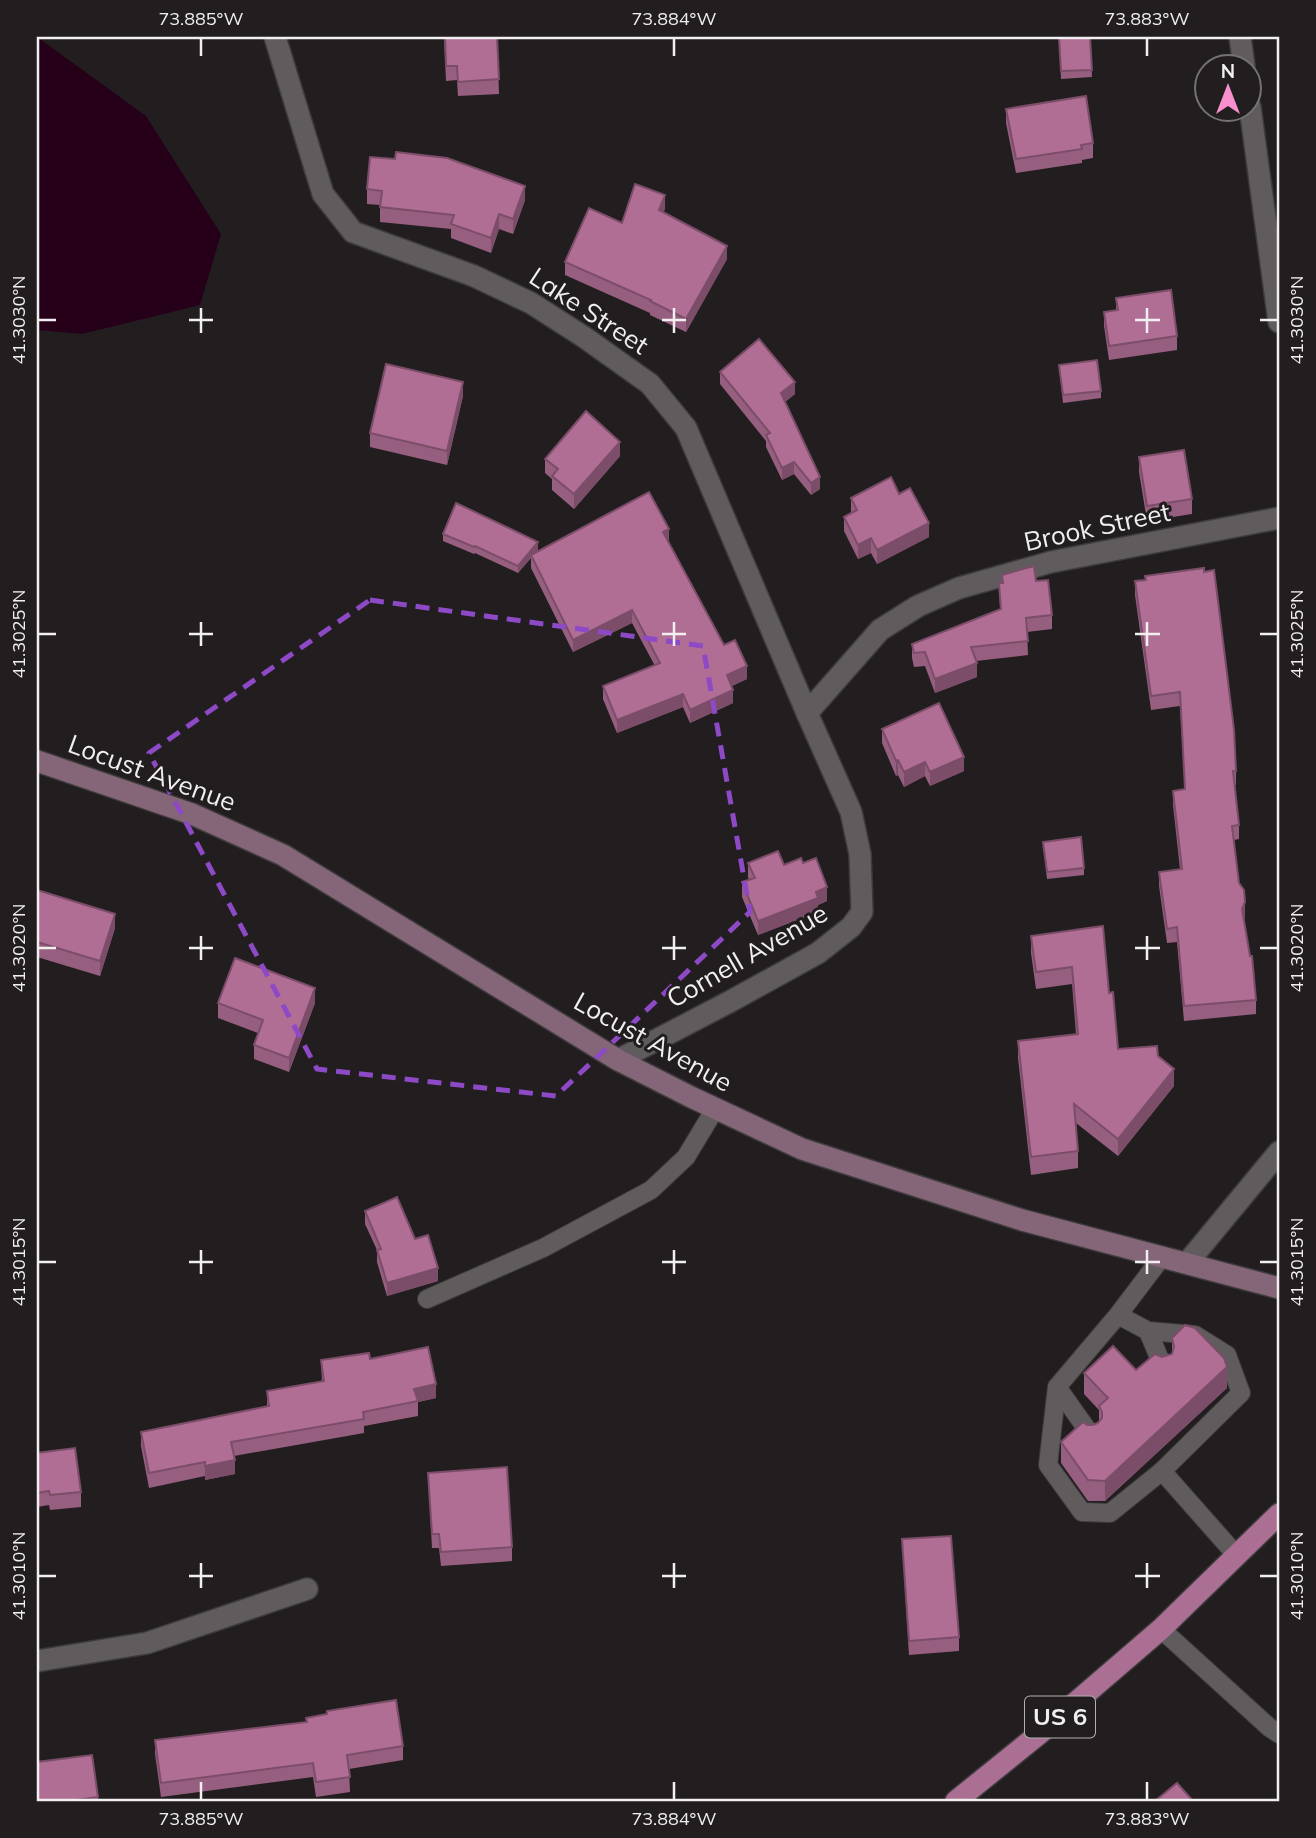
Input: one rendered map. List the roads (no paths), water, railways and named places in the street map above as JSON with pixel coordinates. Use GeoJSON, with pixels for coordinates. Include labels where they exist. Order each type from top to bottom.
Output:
{"type":"FeatureCollection","features":[{"type":"Feature","properties":{"kind":"main road","name":"US 6"},"geometry":{"type":"LineString","coordinates":[[956,1801],[1161,1629],[1279,1514]]}},
{"type":"Feature","properties":{"kind":"street","name":"Lake Street"},"geometry":{"type":"LineString","coordinates":[[275,37],[323,194],[353,232],[474,276],[531,303],[650,384],[686,428],[807,713]]}},
{"type":"Feature","properties":{"kind":"street"},"geometry":{"type":"LineString","coordinates":[[1252,122],[1279,322]]}},
{"type":"Feature","properties":{"kind":"street","name":"Brook Street"},"geometry":{"type":"LineString","coordinates":[[807,713],[880,630],[918,606],[960,588],[1051,562],[1279,518]]}},
{"type":"Feature","properties":{"kind":"street","name":"Cornell Avenue"},"geometry":{"type":"LineString","coordinates":[[618,1060],[818,953],[851,927],[862,912],[860,855],[851,812],[807,713]]}},
{"type":"Feature","properties":{"kind":"street","name":"Locust Avenue"},"geometry":{"type":"LineString","coordinates":[[37,761],[192,814],[283,855],[618,1060],[802,1149],[1023,1220],[1279,1287]]}},
{"type":"Feature","properties":{"kind":"street"},"geometry":{"type":"LineString","coordinates":[[1188,1262],[1279,1152]]}},
{"type":"Feature","properties":{"kind":"street"},"geometry":{"type":"LineString","coordinates":[[37,1661],[147,1643],[307,1589]]}},
{"type":"Feature","properties":{"kind":"lane"},"geometry":{"type":"LineString","coordinates":[[427,1299],[543,1248],[651,1190],[686,1157],[715,1109]]}},
{"type":"Feature","properties":{"kind":"lane"},"geometry":{"type":"LineString","coordinates":[[1118,1315],[1148,1331],[1195,1335],[1227,1355],[1241,1393],[1208,1415],[1162,1471],[1136,1483],[1110,1513],[1082,1512],[1048,1465],[1056,1387],[1118,1315],[1162,1257]]}},
{"type":"Feature","properties":{"kind":"lane"},"geometry":{"type":"LineString","coordinates":[[1148,1331],[1163,1367]]}},
{"type":"Feature","properties":{"kind":"lane"},"geometry":{"type":"LineString","coordinates":[[1056,1387],[1091,1435]]}},
{"type":"Feature","properties":{"kind":"lane"},"geometry":{"type":"LineString","coordinates":[[1162,1471],[1237,1556]]}},
{"type":"Feature","properties":{"kind":"lane"},"geometry":{"type":"LineString","coordinates":[[1161,1629],[1279,1734]]}}]}
